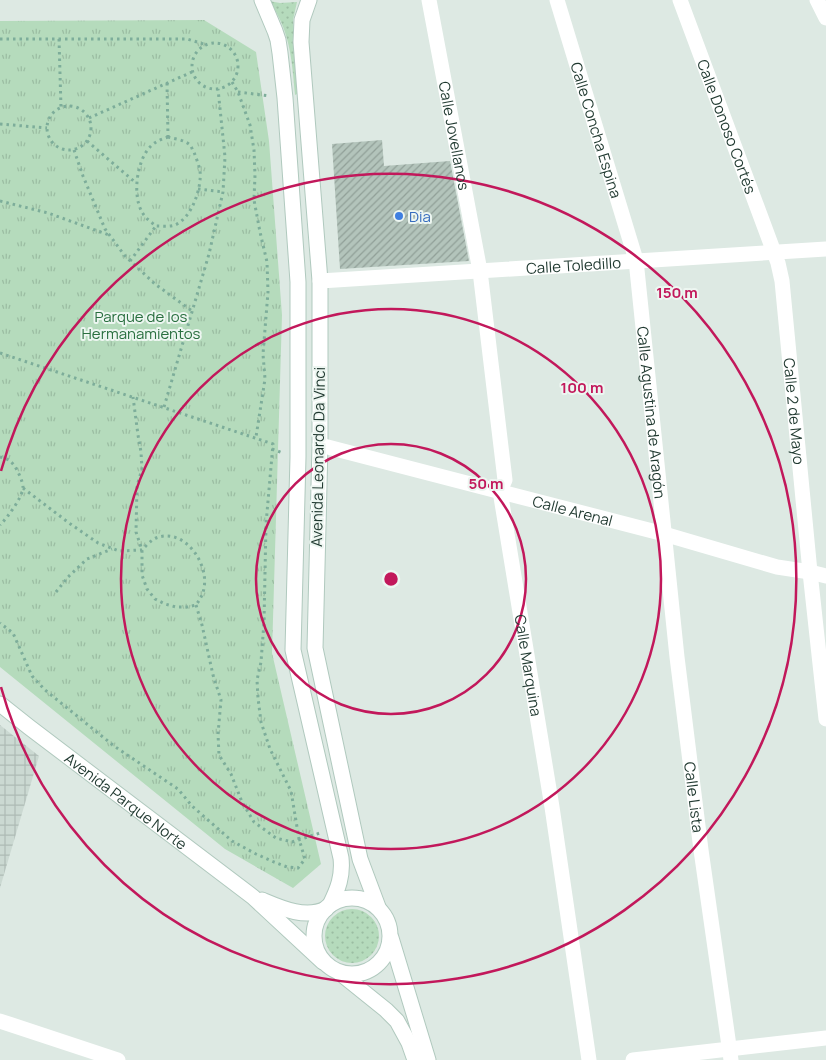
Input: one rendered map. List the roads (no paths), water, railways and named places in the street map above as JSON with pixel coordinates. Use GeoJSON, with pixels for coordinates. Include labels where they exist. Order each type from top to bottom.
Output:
{"type":"FeatureCollection","features":[{"type":"Feature","properties":{"kind":"street","name":"Avenida Leonardo Da Vinci"},"geometry":{"type":"LineString","coordinates":[[262,0],[278,40],[285,98],[298,282],[298,457],[293,650],[341,858],[342,874],[338,889],[328,907]]}},
{"type":"Feature","properties":{"kind":"street","name":"Avenida Leonardo Da Vinci"},"geometry":{"type":"LineString","coordinates":[[309,0],[302,20],[301,42],[320,281],[320,445],[315,648],[362,866],[378,907]]}},
{"type":"Feature","properties":{"kind":"street","name":"Calle Jovellanos"},"geometry":{"type":"LineString","coordinates":[[429,0],[480,271]]}},
{"type":"Feature","properties":{"kind":"street","name":"Calle Concha Espina"},"geometry":{"type":"LineString","coordinates":[[557,0],[636,260]]}},
{"type":"Feature","properties":{"kind":"street","name":"Calle Donoso Cortés"},"geometry":{"type":"LineString","coordinates":[[680,0],[774,252]]}},
{"type":"Feature","properties":{"kind":"street"},"geometry":{"type":"LineString","coordinates":[[817,0],[826,18]]}},
{"type":"Feature","properties":{"kind":"street","name":"Calle Toledillo"},"geometry":{"type":"LineString","coordinates":[[320,281],[826,248]]}},
{"type":"Feature","properties":{"kind":"street","name":"Calle 2 de Mayo"},"geometry":{"type":"LineString","coordinates":[[774,252],[782,281],[826,719]]}},
{"type":"Feature","properties":{"kind":"street","name":"Calle Agustina de Aragón"},"geometry":{"type":"LineString","coordinates":[[636,260],[664,534]]}},
{"type":"Feature","properties":{"kind":"street","name":"Calle Marquina"},"geometry":{"type":"LineString","coordinates":[[480,271],[505,480],[500,491],[552,807],[589,1060]]}},
{"type":"Feature","properties":{"kind":"street","name":"Calle Arenal"},"geometry":{"type":"LineString","coordinates":[[320,445],[664,534],[777,567],[826,576]]}},
{"type":"Feature","properties":{"kind":"street","name":"Calle Lista"},"geometry":{"type":"LineString","coordinates":[[664,534],[700,841],[730,1055]]}},
{"type":"Feature","properties":{"kind":"street","name":"Avenida Parque Norte"},"geometry":{"type":"LineString","coordinates":[[0,704],[253,897],[323,962]]}},
{"type":"Feature","properties":{"kind":"street","name":"Avenida Parque Norte"},"geometry":{"type":"LineString","coordinates":[[253,897],[295,912],[317,912],[328,907]]}},
{"type":"Feature","properties":{"kind":"street"},"geometry":{"type":"LineString","coordinates":[[340,973],[354,975],[372,970],[380,964],[389,948],[391,932],[388,921],[378,907],[370,902],[356,898],[342,899],[328,907],[318,919],[315,927],[314,943],[323,962],[340,973],[397,1021],[409,1043],[415,1060]]}},
{"type":"Feature","properties":{"kind":"street"},"geometry":{"type":"LineString","coordinates":[[391,938],[428,1060]]}},
{"type":"Feature","properties":{"kind":"street"},"geometry":{"type":"LineString","coordinates":[[0,1021],[118,1060]]}},
{"type":"Feature","properties":{"kind":"street"},"geometry":{"type":"LineString","coordinates":[[633,1060],[730,1055],[826,1038]]}},
{"type":"Feature","properties":{"kind":"place","name":"Dia"},"geometry":{"type":"Point","coordinates":[399,216]}},
{"type":"Feature","properties":{"kind":"park label","name":"Parque de los Hermanamientos"},"geometry":{"type":"Point","coordinates":[141,324]}}]}
